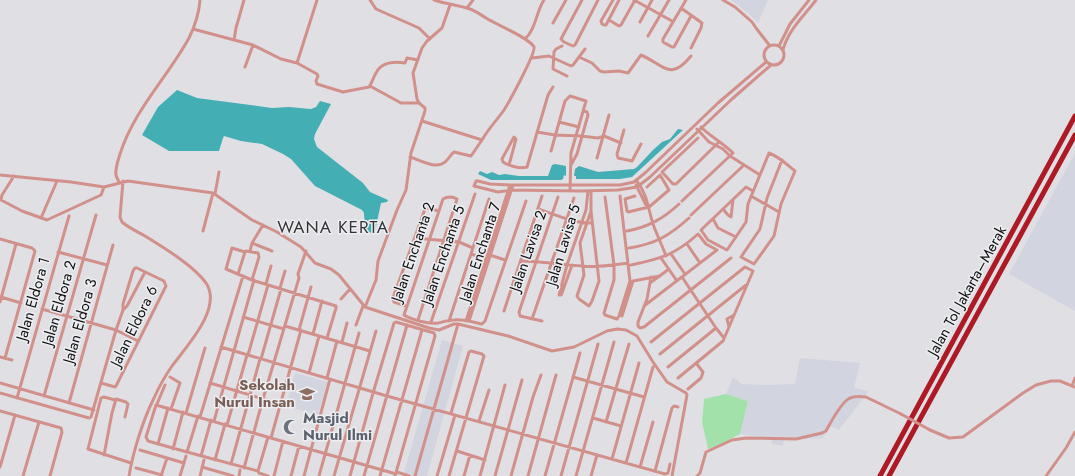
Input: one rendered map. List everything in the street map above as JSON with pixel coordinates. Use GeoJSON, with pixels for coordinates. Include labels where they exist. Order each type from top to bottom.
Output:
{"type":"FeatureCollection","features":[{"type":"Feature","properties":{"kind":"highway","name":"Jalan Tol Jakarta–Merak"},"geometry":{"type":"LineString","coordinates":[[880,476],[1075,116]]}},
{"type":"Feature","properties":{"kind":"highway","name":"Jalan Tol Jakarta–Merak"},"geometry":{"type":"LineString","coordinates":[[889,476],[1075,135]]}},
{"type":"Feature","properties":{"kind":"street"},"geometry":{"type":"LineString","coordinates":[[129,476],[131,463],[148,410],[165,376],[201,325],[207,313],[210,298],[209,290],[205,282],[191,269],[172,253],[122,222],[120,218],[121,182],[116,176],[116,170],[124,142],[131,128],[151,94],[181,52],[193,29],[198,18],[200,0]]}},
{"type":"Feature","properties":{"kind":"street"},"geometry":{"type":"LineString","coordinates":[[234,40],[244,0]]}},
{"type":"Feature","properties":{"kind":"street"},"geometry":{"type":"LineString","coordinates":[[297,63],[317,0]]}},
{"type":"Feature","properties":{"kind":"street"},"geometry":{"type":"LineString","coordinates":[[370,0],[376,9],[419,28],[430,39]]}},
{"type":"Feature","properties":{"kind":"street"},"geometry":{"type":"LineString","coordinates":[[410,157],[434,165],[446,162],[454,152],[471,156],[488,129],[504,110],[532,58],[534,47],[525,39],[476,12],[467,8],[434,0]]}},
{"type":"Feature","properties":{"kind":"street"},"geometry":{"type":"LineString","coordinates":[[467,8],[473,0]]}},
{"type":"Feature","properties":{"kind":"street"},"geometry":{"type":"LineString","coordinates":[[525,39],[531,31],[544,0]]}},
{"type":"Feature","properties":{"kind":"street"},"geometry":{"type":"LineString","coordinates":[[553,23],[563,2],[566,0]]}},
{"type":"Feature","properties":{"kind":"street"},"geometry":{"type":"LineString","coordinates":[[582,0],[561,39],[573,46],[575,45],[575,42],[598,0]]}},
{"type":"Feature","properties":{"kind":"street"},"geometry":{"type":"LineString","coordinates":[[614,0],[601,23],[604,25],[606,25],[619,0]]}},
{"type":"Feature","properties":{"kind":"street"},"geometry":{"type":"LineString","coordinates":[[609,20],[619,26],[621,25],[635,0],[672,21]]}},
{"type":"Feature","properties":{"kind":"street"},"geometry":{"type":"LineString","coordinates":[[640,22],[652,0]]}},
{"type":"Feature","properties":{"kind":"street"},"geometry":{"type":"LineString","coordinates":[[648,36],[669,0]]}},
{"type":"Feature","properties":{"kind":"street"},"geometry":{"type":"LineString","coordinates":[[686,0],[672,21],[663,39],[664,43],[674,47],[692,16]]}},
{"type":"Feature","properties":{"kind":"street"},"geometry":{"type":"LineString","coordinates":[[723,0],[735,7],[752,22],[770,46]]}},
{"type":"Feature","properties":{"kind":"street"},"geometry":{"type":"LineString","coordinates":[[779,46],[790,24],[809,0]]}},
{"type":"Feature","properties":{"kind":"street"},"geometry":{"type":"LineString","coordinates":[[766,62],[718,103],[645,174],[635,181],[620,185],[512,185],[490,184],[478,180],[474,184],[475,187],[498,192],[626,190],[639,186],[771,65],[782,62],[784,44],[816,0]]}},
{"type":"Feature","properties":{"kind":"street"},"geometry":{"type":"LineString","coordinates":[[356,325],[376,280],[378,261],[407,187],[410,157],[425,110],[419,103],[413,73],[422,48],[442,28],[450,4]]}},
{"type":"Feature","properties":{"kind":"street"},"geometry":{"type":"LineString","coordinates":[[680,8],[702,23],[690,48]]}},
{"type":"Feature","properties":{"kind":"street"},"geometry":{"type":"LineString","coordinates":[[193,29],[253,45],[281,59],[297,63],[317,74],[317,84],[341,92],[369,88],[380,67],[386,64],[405,63],[407,58],[418,60]]}},
{"type":"Feature","properties":{"kind":"street"},"geometry":{"type":"LineString","coordinates":[[244,67],[253,45]]}},
{"type":"Feature","properties":{"kind":"street"},"geometry":{"type":"LineString","coordinates":[[562,46],[556,50],[553,69],[567,76]]}},
{"type":"Feature","properties":{"kind":"street"},"geometry":{"type":"LineString","coordinates":[[771,65],[766,62],[764,53],[770,46],[779,46],[783,50]]}},
{"type":"Feature","properties":{"kind":"street"},"geometry":{"type":"LineString","coordinates":[[532,58],[548,56],[569,66],[573,65],[585,49]]}},
{"type":"Feature","properties":{"kind":"street"},"geometry":{"type":"LineString","coordinates":[[579,57],[592,63],[600,71],[619,71],[628,73],[641,55],[670,70],[682,66],[691,56]]}},
{"type":"Feature","properties":{"kind":"street"},"geometry":{"type":"LineString","coordinates":[[370,86],[401,103],[419,103]]}},
{"type":"Feature","properties":{"kind":"street"},"geometry":{"type":"LineString","coordinates":[[509,165],[516,139],[514,137],[502,159],[502,162],[509,165],[524,168],[529,164],[548,95],[553,87]]}},
{"type":"Feature","properties":{"kind":"street"},"geometry":{"type":"LineString","coordinates":[[551,151],[563,104],[568,96],[586,101],[571,153],[570,191]]}},
{"type":"Feature","properties":{"kind":"street"},"geometry":{"type":"LineString","coordinates":[[570,167],[576,154],[588,115],[587,112],[584,111]]}},
{"type":"Feature","properties":{"kind":"street"},"geometry":{"type":"LineString","coordinates":[[597,158],[609,115]]}},
{"type":"Feature","properties":{"kind":"street"},"geometry":{"type":"LineString","coordinates":[[422,120],[482,140]]}},
{"type":"Feature","properties":{"kind":"street"},"geometry":{"type":"LineString","coordinates":[[559,122],[579,127]]}},
{"type":"Feature","properties":{"kind":"street"},"geometry":{"type":"LineString","coordinates":[[697,123],[706,139],[723,149],[744,166],[760,175]]}},
{"type":"Feature","properties":{"kind":"street"},"geometry":{"type":"LineString","coordinates":[[627,231],[653,224],[669,214],[733,153],[694,126]]}},
{"type":"Feature","properties":{"kind":"street"},"geometry":{"type":"LineString","coordinates":[[624,130],[617,157],[632,161],[642,144]]}},
{"type":"Feature","properties":{"kind":"street"},"geometry":{"type":"LineString","coordinates":[[537,132],[576,137],[581,136],[598,138],[604,136],[621,143]]}},
{"type":"Feature","properties":{"kind":"street"},"geometry":{"type":"LineString","coordinates":[[698,138],[662,172],[673,184],[719,142]]}},
{"type":"Feature","properties":{"kind":"street"},"geometry":{"type":"LineString","coordinates":[[753,191],[746,188],[701,230],[708,240],[727,250],[746,222],[748,204],[769,153],[779,157],[795,172],[779,212],[774,236],[754,264],[741,257],[760,228],[765,204],[782,160]]}},
{"type":"Feature","properties":{"kind":"street"},"geometry":{"type":"LineString","coordinates":[[629,248],[660,240],[678,228],[744,166]]}},
{"type":"Feature","properties":{"kind":"street"},"geometry":{"type":"LineString","coordinates":[[203,231],[219,172]]}},
{"type":"Feature","properties":{"kind":"street"},"geometry":{"type":"LineString","coordinates":[[0,175],[104,187],[121,182],[139,182],[214,194],[245,215],[283,236],[306,251],[315,263],[331,269],[350,289],[364,307],[436,330],[458,324],[508,336],[552,351],[574,347],[601,333],[613,329],[626,330],[636,335],[667,382],[684,391],[687,395],[672,476]]}},
{"type":"Feature","properties":{"kind":"street"},"geometry":{"type":"LineString","coordinates":[[635,196],[626,198],[627,212],[648,207],[669,190],[659,175],[647,187]]}},
{"type":"Feature","properties":{"kind":"street"},"geometry":{"type":"LineString","coordinates":[[14,176],[2,195],[1,200],[22,211],[47,220],[101,195],[104,187]]}},
{"type":"Feature","properties":{"kind":"street"},"geometry":{"type":"LineString","coordinates":[[41,218],[56,181]]}},
{"type":"Feature","properties":{"kind":"street"},"geometry":{"type":"LineString","coordinates":[[635,181],[649,204],[648,207],[653,224],[666,256]]}},
{"type":"Feature","properties":{"kind":"street","name":"Jalan Enchanta 7"},"geometry":{"type":"LineString","coordinates":[[467,321],[512,185]]}},
{"type":"Feature","properties":{"kind":"street"},"geometry":{"type":"LineString","coordinates":[[590,191],[599,281],[590,305],[586,304],[577,297],[584,276],[580,243],[591,211]]}},
{"type":"Feature","properties":{"kind":"street","name":"Jalan Lavisa 5"},"geometry":{"type":"LineString","coordinates":[[572,265],[560,295],[558,292],[586,210],[590,191]]}},
{"type":"Feature","properties":{"kind":"street","name":"Jalan Enchanta 5"},"geometry":{"type":"LineString","coordinates":[[431,322],[475,194]]}},
{"type":"Feature","properties":{"kind":"street","name":"Jalan Enchanta 2"},"geometry":{"type":"LineString","coordinates":[[418,320],[405,316],[404,313],[443,199],[450,196],[457,199],[444,240]]}},
{"type":"Feature","properties":{"kind":"street"},"geometry":{"type":"LineString","coordinates":[[504,311],[542,196]]}},
{"type":"Feature","properties":{"kind":"street"},"geometry":{"type":"LineString","coordinates":[[605,198],[614,265],[614,284],[604,313],[605,315],[618,318],[629,285],[630,277],[630,264],[620,196]]}},
{"type":"Feature","properties":{"kind":"street"},"geometry":{"type":"LineString","coordinates":[[751,196],[779,212]]}},
{"type":"Feature","properties":{"kind":"street","name":"Jalan Lavisa 2"},"geometry":{"type":"LineString","coordinates":[[532,319],[520,316],[519,312],[558,197]]}},
{"type":"Feature","properties":{"kind":"street"},"geometry":{"type":"LineString","coordinates":[[542,321],[532,319],[574,198]]}},
{"type":"Feature","properties":{"kind":"street"},"geometry":{"type":"LineString","coordinates":[[449,321],[489,199]]}},
{"type":"Feature","properties":{"kind":"street"},"geometry":{"type":"LineString","coordinates":[[444,240],[418,320],[437,323],[454,320],[483,324],[526,200]]}},
{"type":"Feature","properties":{"kind":"street"},"geometry":{"type":"LineString","coordinates":[[723,209],[731,217],[733,200]]}},
{"type":"Feature","properties":{"kind":"street"},"geometry":{"type":"LineString","coordinates":[[406,306],[396,303],[393,300],[424,209],[431,208],[439,211]]}},
{"type":"Feature","properties":{"kind":"street"},"geometry":{"type":"LineString","coordinates":[[538,209],[586,224],[592,223]]}},
{"type":"Feature","properties":{"kind":"street","name":"Jalan Eldora 2"},"geometry":{"type":"LineString","coordinates":[[44,396],[96,215]]}},
{"type":"Feature","properties":{"kind":"street","name":"Jalan Eldora 1"},"geometry":{"type":"LineString","coordinates":[[17,398],[69,216]]}},
{"type":"Feature","properties":{"kind":"street"},"geometry":{"type":"LineString","coordinates":[[713,219],[718,228],[736,237]]}},
{"type":"Feature","properties":{"kind":"street"},"geometry":{"type":"LineString","coordinates":[[250,252],[252,244],[263,225]]}},
{"type":"Feature","properties":{"kind":"street"},"geometry":{"type":"LineString","coordinates":[[521,261],[598,267],[630,264],[661,258],[671,254],[687,244],[698,234],[706,244],[717,250],[650,303],[644,306]]}},
{"type":"Feature","properties":{"kind":"street"},"geometry":{"type":"LineString","coordinates":[[414,238],[459,242],[473,248]]}},
{"type":"Feature","properties":{"kind":"street"},"geometry":{"type":"LineString","coordinates":[[0,239],[34,249],[35,251],[5,358]]}},
{"type":"Feature","properties":{"kind":"street"},"geometry":{"type":"LineString","coordinates":[[475,243],[491,248]]}},
{"type":"Feature","properties":{"kind":"street"},"geometry":{"type":"LineString","coordinates":[[0,302],[16,244]]}},
{"type":"Feature","properties":{"kind":"street"},"geometry":{"type":"LineString","coordinates":[[252,244],[272,251]]}},
{"type":"Feature","properties":{"kind":"street"},"geometry":{"type":"LineString","coordinates":[[687,244],[700,263]]}},
{"type":"Feature","properties":{"kind":"street","name":"Jalan Eldora 3"},"geometry":{"type":"LineString","coordinates":[[69,403],[113,245]]}},
{"type":"Feature","properties":{"kind":"street"},"geometry":{"type":"LineString","coordinates":[[201,456],[234,351],[253,280],[259,255],[258,253],[245,252],[232,248],[226,269],[253,280],[336,306],[327,338]]}},
{"type":"Feature","properties":{"kind":"street","name":"Jalan Enchanta 7"},"geometry":{"type":"LineString","coordinates":[[487,259],[490,255],[491,248]]}},
{"type":"Feature","properties":{"kind":"street"},"geometry":{"type":"LineString","coordinates":[[244,468],[295,293],[299,278],[298,274],[306,251]]}},
{"type":"Feature","properties":{"kind":"street"},"geometry":{"type":"LineString","coordinates":[[58,252],[107,265]]}},
{"type":"Feature","properties":{"kind":"street"},"geometry":{"type":"LineString","coordinates":[[238,274],[245,252]]}},
{"type":"Feature","properties":{"kind":"street"},"geometry":{"type":"LineString","coordinates":[[471,254],[487,259]]}},
{"type":"Feature","properties":{"kind":"street"},"geometry":{"type":"LineString","coordinates":[[671,254],[685,274]]}},
{"type":"Feature","properties":{"kind":"street"},"geometry":{"type":"LineString","coordinates":[[490,255],[506,260]]}},
{"type":"Feature","properties":{"kind":"street"},"geometry":{"type":"LineString","coordinates":[[661,258],[677,281]]}},
{"type":"Feature","properties":{"kind":"street"},"geometry":{"type":"LineString","coordinates":[[651,277],[647,298],[638,322],[638,326],[642,328],[731,258]]}},
{"type":"Feature","properties":{"kind":"street"},"geometry":{"type":"LineString","coordinates":[[215,460],[258,321],[271,266]]}},
{"type":"Feature","properties":{"kind":"street"},"geometry":{"type":"LineString","coordinates":[[651,342],[745,266],[754,272],[747,284],[721,343],[678,378]]}},
{"type":"Feature","properties":{"kind":"street"},"geometry":{"type":"LineString","coordinates":[[0,393],[89,418],[94,410],[123,310],[122,304],[133,270],[137,268],[144,272],[128,306],[123,310]]}},
{"type":"Feature","properties":{"kind":"street"},"geometry":{"type":"LineString","coordinates":[[650,283],[669,269]]}},
{"type":"Feature","properties":{"kind":"street"},"geometry":{"type":"LineString","coordinates":[[231,464],[285,271]]}},
{"type":"Feature","properties":{"kind":"street","name":"Jalan Eldora 6"},"geometry":{"type":"LineString","coordinates":[[101,383],[116,386],[166,286],[164,282],[144,272]]}},
{"type":"Feature","properties":{"kind":"street"},"geometry":{"type":"LineString","coordinates":[[180,476],[243,276]]}},
{"type":"Feature","properties":{"kind":"street"},"geometry":{"type":"LineString","coordinates":[[622,316],[633,281],[660,276]]}},
{"type":"Feature","properties":{"kind":"street"},"geometry":{"type":"LineString","coordinates":[[682,278],[700,302],[707,316],[724,338]]}},
{"type":"Feature","properties":{"kind":"street"},"geometry":{"type":"LineString","coordinates":[[660,354],[747,284]]}},
{"type":"Feature","properties":{"kind":"street"},"geometry":{"type":"LineString","coordinates":[[258,471],[280,404],[311,287]]}},
{"type":"Feature","properties":{"kind":"street"},"geometry":{"type":"LineString","coordinates":[[341,299],[350,289]]}},
{"type":"Feature","properties":{"kind":"street"},"geometry":{"type":"LineString","coordinates":[[1,297],[21,303]]}},
{"type":"Feature","properties":{"kind":"street"},"geometry":{"type":"LineString","coordinates":[[647,298],[650,303]]}},
{"type":"Feature","properties":{"kind":"street"},"geometry":{"type":"LineString","coordinates":[[313,334],[322,301]]}},
{"type":"Feature","properties":{"kind":"street"},"geometry":{"type":"LineString","coordinates":[[42,309],[116,330],[138,341]]}},
{"type":"Feature","properties":{"kind":"street"},"geometry":{"type":"LineString","coordinates":[[243,317],[271,325],[300,330],[370,351]]}},
{"type":"Feature","properties":{"kind":"street"},"geometry":{"type":"LineString","coordinates":[[350,476],[373,392],[394,323],[396,322],[434,333],[435,336],[396,474]]}},
{"type":"Feature","properties":{"kind":"street"},"geometry":{"type":"LineString","coordinates":[[342,342],[347,323]]}},
{"type":"Feature","properties":{"kind":"street"},"geometry":{"type":"LineString","coordinates":[[415,476],[458,324]]}},
{"type":"Feature","properties":{"kind":"street"},"geometry":{"type":"LineString","coordinates":[[364,476],[407,326]]}},
{"type":"Feature","properties":{"kind":"street"},"geometry":{"type":"LineString","coordinates":[[668,367],[716,328]]}},
{"type":"Feature","properties":{"kind":"street"},"geometry":{"type":"LineString","coordinates":[[334,476],[376,330]]}},
{"type":"Feature","properties":{"kind":"street"},"geometry":{"type":"LineString","coordinates":[[380,476],[422,330]]}},
{"type":"Feature","properties":{"kind":"street"},"geometry":{"type":"LineString","coordinates":[[319,476],[359,333]]}},
{"type":"Feature","properties":{"kind":"street"},"geometry":{"type":"LineString","coordinates":[[309,373],[319,336]]}},
{"type":"Feature","properties":{"kind":"street"},"geometry":{"type":"LineString","coordinates":[[304,476],[337,341]]}},
{"type":"Feature","properties":{"kind":"street"},"geometry":{"type":"LineString","coordinates":[[576,476],[614,342]]}},
{"type":"Feature","properties":{"kind":"street"},"geometry":{"type":"LineString","coordinates":[[561,476],[598,344]]}},
{"type":"Feature","properties":{"kind":"street"},"geometry":{"type":"LineString","coordinates":[[606,422],[629,344]]}},
{"type":"Feature","properties":{"kind":"street"},"geometry":{"type":"LineString","coordinates":[[221,347],[387,396],[555,442],[654,472],[666,474],[670,464]]}},
{"type":"Feature","properties":{"kind":"street"},"geometry":{"type":"LineString","coordinates":[[173,449],[205,348]]}},
{"type":"Feature","properties":{"kind":"street"},"geometry":{"type":"LineString","coordinates":[[449,476],[484,356],[482,354],[471,351],[469,352],[450,413]]}},
{"type":"Feature","properties":{"kind":"street"},"geometry":{"type":"LineString","coordinates":[[545,476],[580,353]]}},
{"type":"Feature","properties":{"kind":"street"},"geometry":{"type":"LineString","coordinates":[[0,357],[12,360]]}},
{"type":"Feature","properties":{"kind":"street"},"geometry":{"type":"LineString","coordinates":[[612,459],[620,426],[639,363]]}},
{"type":"Feature","properties":{"kind":"street"},"geometry":{"type":"LineString","coordinates":[[688,389],[701,378],[703,372],[696,363]]}},
{"type":"Feature","properties":{"kind":"street"},"geometry":{"type":"LineString","coordinates":[[626,463],[653,367]]}},
{"type":"Feature","properties":{"kind":"street"},"geometry":{"type":"LineString","coordinates":[[511,476],[540,375]]}},
{"type":"Feature","properties":{"kind":"street"},"geometry":{"type":"LineString","coordinates":[[528,476],[556,375]]}},
{"type":"Feature","properties":{"kind":"street"},"geometry":{"type":"LineString","coordinates":[[158,444],[180,383],[170,377]]}},
{"type":"Feature","properties":{"kind":"street"},"geometry":{"type":"LineString","coordinates":[[573,377],[644,397]]}},
{"type":"Feature","properties":{"kind":"street"},"geometry":{"type":"LineString","coordinates":[[697,476],[700,473],[706,452],[732,440],[752,437],[796,439],[822,434],[847,400],[853,397],[866,397],[930,430],[949,438],[963,437],[1030,388],[1047,382],[1056,381],[1073,386],[1075,378]]}},
{"type":"Feature","properties":{"kind":"street"},"geometry":{"type":"LineString","coordinates":[[495,476],[522,380]]}},
{"type":"Feature","properties":{"kind":"street"},"geometry":{"type":"LineString","coordinates":[[0,383],[94,410]]}},
{"type":"Feature","properties":{"kind":"street"},"geometry":{"type":"LineString","coordinates":[[210,383],[280,404]]}},
{"type":"Feature","properties":{"kind":"street"},"geometry":{"type":"LineString","coordinates":[[165,385],[155,406],[146,437],[148,441],[187,454],[201,456],[258,471],[259,473],[268,476]]}},
{"type":"Feature","properties":{"kind":"street"},"geometry":{"type":"LineString","coordinates":[[480,476],[505,385]]}},
{"type":"Feature","properties":{"kind":"street"},"geometry":{"type":"LineString","coordinates":[[479,421],[488,390]]}},
{"type":"Feature","properties":{"kind":"street"},"geometry":{"type":"LineString","coordinates":[[125,417],[128,404],[126,402],[104,397],[101,398],[88,450],[131,463]]}},
{"type":"Feature","properties":{"kind":"street"},"geometry":{"type":"LineString","coordinates":[[104,455],[115,400]]}},
{"type":"Feature","properties":{"kind":"street"},"geometry":{"type":"LineString","coordinates":[[157,404],[382,470],[409,476]]}},
{"type":"Feature","properties":{"kind":"street"},"geometry":{"type":"LineString","coordinates":[[654,472],[672,408],[674,406],[678,408]]}},
{"type":"Feature","properties":{"kind":"street"},"geometry":{"type":"LineString","coordinates":[[0,411],[61,428],[62,430],[50,476]]}},
{"type":"Feature","properties":{"kind":"street"},"geometry":{"type":"LineString","coordinates":[[0,466],[15,415]]}},
{"type":"Feature","properties":{"kind":"street"},"geometry":{"type":"LineString","coordinates":[[437,476],[455,415]]}},
{"type":"Feature","properties":{"kind":"street"},"geometry":{"type":"LineString","coordinates":[[593,418],[620,426]]}},
{"type":"Feature","properties":{"kind":"street"},"geometry":{"type":"LineString","coordinates":[[23,476],[39,422]]}},
{"type":"Feature","properties":{"kind":"street"},"geometry":{"type":"LineString","coordinates":[[640,467],[653,422]]}},
{"type":"Feature","properties":{"kind":"street"},"geometry":{"type":"LineString","coordinates":[[1046,476],[1066,448],[1075,432]]}},
{"type":"Feature","properties":{"kind":"street"},"geometry":{"type":"LineString","coordinates":[[274,476],[283,441]]}},
{"type":"Feature","properties":{"kind":"street"},"geometry":{"type":"LineString","coordinates":[[291,476],[299,446]]}},
{"type":"Feature","properties":{"kind":"street"},"geometry":{"type":"LineString","coordinates":[[140,450],[184,463]]}},
{"type":"Feature","properties":{"kind":"street"},"geometry":{"type":"LineString","coordinates":[[456,451],[485,460]]}},
{"type":"Feature","properties":{"kind":"street"},"geometry":{"type":"LineString","coordinates":[[464,476],[470,455]]}},
{"type":"Feature","properties":{"kind":"street"},"geometry":{"type":"LineString","coordinates":[[591,476],[598,455]]}},
{"type":"Feature","properties":{"kind":"street"},"geometry":{"type":"LineString","coordinates":[[136,468],[161,476],[167,458]]}},
{"type":"Feature","properties":{"kind":"street"},"geometry":{"type":"LineString","coordinates":[[200,476],[204,460]]}},
{"type":"Feature","properties":{"kind":"street"},"geometry":{"type":"LineString","coordinates":[[202,467],[233,476]]}},
{"type":"Feature","properties":{"kind":"street"},"geometry":{"type":"LineString","coordinates":[[239,476],[240,470]]}},
{"type":"Feature","properties":{"kind":"shaded area"},"geometry":{"type":"Polygon","coordinates":[[[731,0],[768,0],[758,23],[731,0]]]}},
{"type":"Feature","properties":{"kind":"shaded area"},"geometry":{"type":"Polygon","coordinates":[[[1075,153],[1075,311],[1009,274],[1075,153]]]}},
{"type":"Feature","properties":{"kind":"shaded area"},"geometry":{"type":"Polygon","coordinates":[[[442,340],[463,346],[427,476],[403,476],[442,340]]]}},
{"type":"Feature","properties":{"kind":"shaded area"},"geometry":{"type":"Polygon","coordinates":[[[800,358],[860,363],[854,388],[869,391],[839,430],[830,426],[823,438],[784,440],[783,446],[772,444],[771,438],[740,434],[748,401],[726,394],[733,377],[742,384],[795,384],[800,358]]]}},
{"type":"Feature","properties":{"kind":"shaded area","name":"Sekolah Nurul Insan"},"geometry":{"type":"Polygon","coordinates":[[[295,373],[328,382],[318,415],[286,406],[295,373]]]}},
{"type":"Feature","properties":{"kind":"green space"},"geometry":{"type":"Polygon","coordinates":[[[726,394],[748,401],[740,434],[708,449],[702,422],[704,399],[726,394]]]}},
{"type":"Feature","properties":{"kind":"water"},"geometry":{"type":"Polygon","coordinates":[[[177,90],[197,98],[272,108],[289,107],[311,109],[316,107],[320,101],[331,104],[315,134],[314,139],[317,147],[363,183],[370,192],[388,200],[387,202],[381,203],[375,231],[369,233],[365,232],[364,213],[362,210],[315,186],[291,159],[262,144],[241,141],[224,136],[219,151],[169,151],[142,135],[158,107],[177,90]]]}},
{"type":"Feature","properties":{"kind":"water"},"geometry":{"type":"Polygon","coordinates":[[[678,129],[683,130],[632,177],[620,179],[576,179],[576,176],[574,176],[575,169],[579,166],[598,172],[634,169],[662,142],[670,139],[678,129]]]}},
{"type":"Feature","properties":{"kind":"water"},"geometry":{"type":"Polygon","coordinates":[[[555,164],[566,166],[566,176],[564,175],[563,179],[561,180],[491,180],[478,174],[480,171],[487,174],[492,172],[499,175],[548,176],[552,165],[555,164]]]}},
{"type":"Feature","properties":{"kind":"place","name":"Sekolah Nurul Insan"},"geometry":{"type":"Point","coordinates":[307,394]}},
{"type":"Feature","properties":{"kind":"place","name":"Masjid Nurul Ilmi"},"geometry":{"type":"Point","coordinates":[291,427]}},
{"type":"Feature","properties":{"kind":"district","name":"WANA KERTA"},"geometry":{"type":"Point","coordinates":[333,227]}}]}
